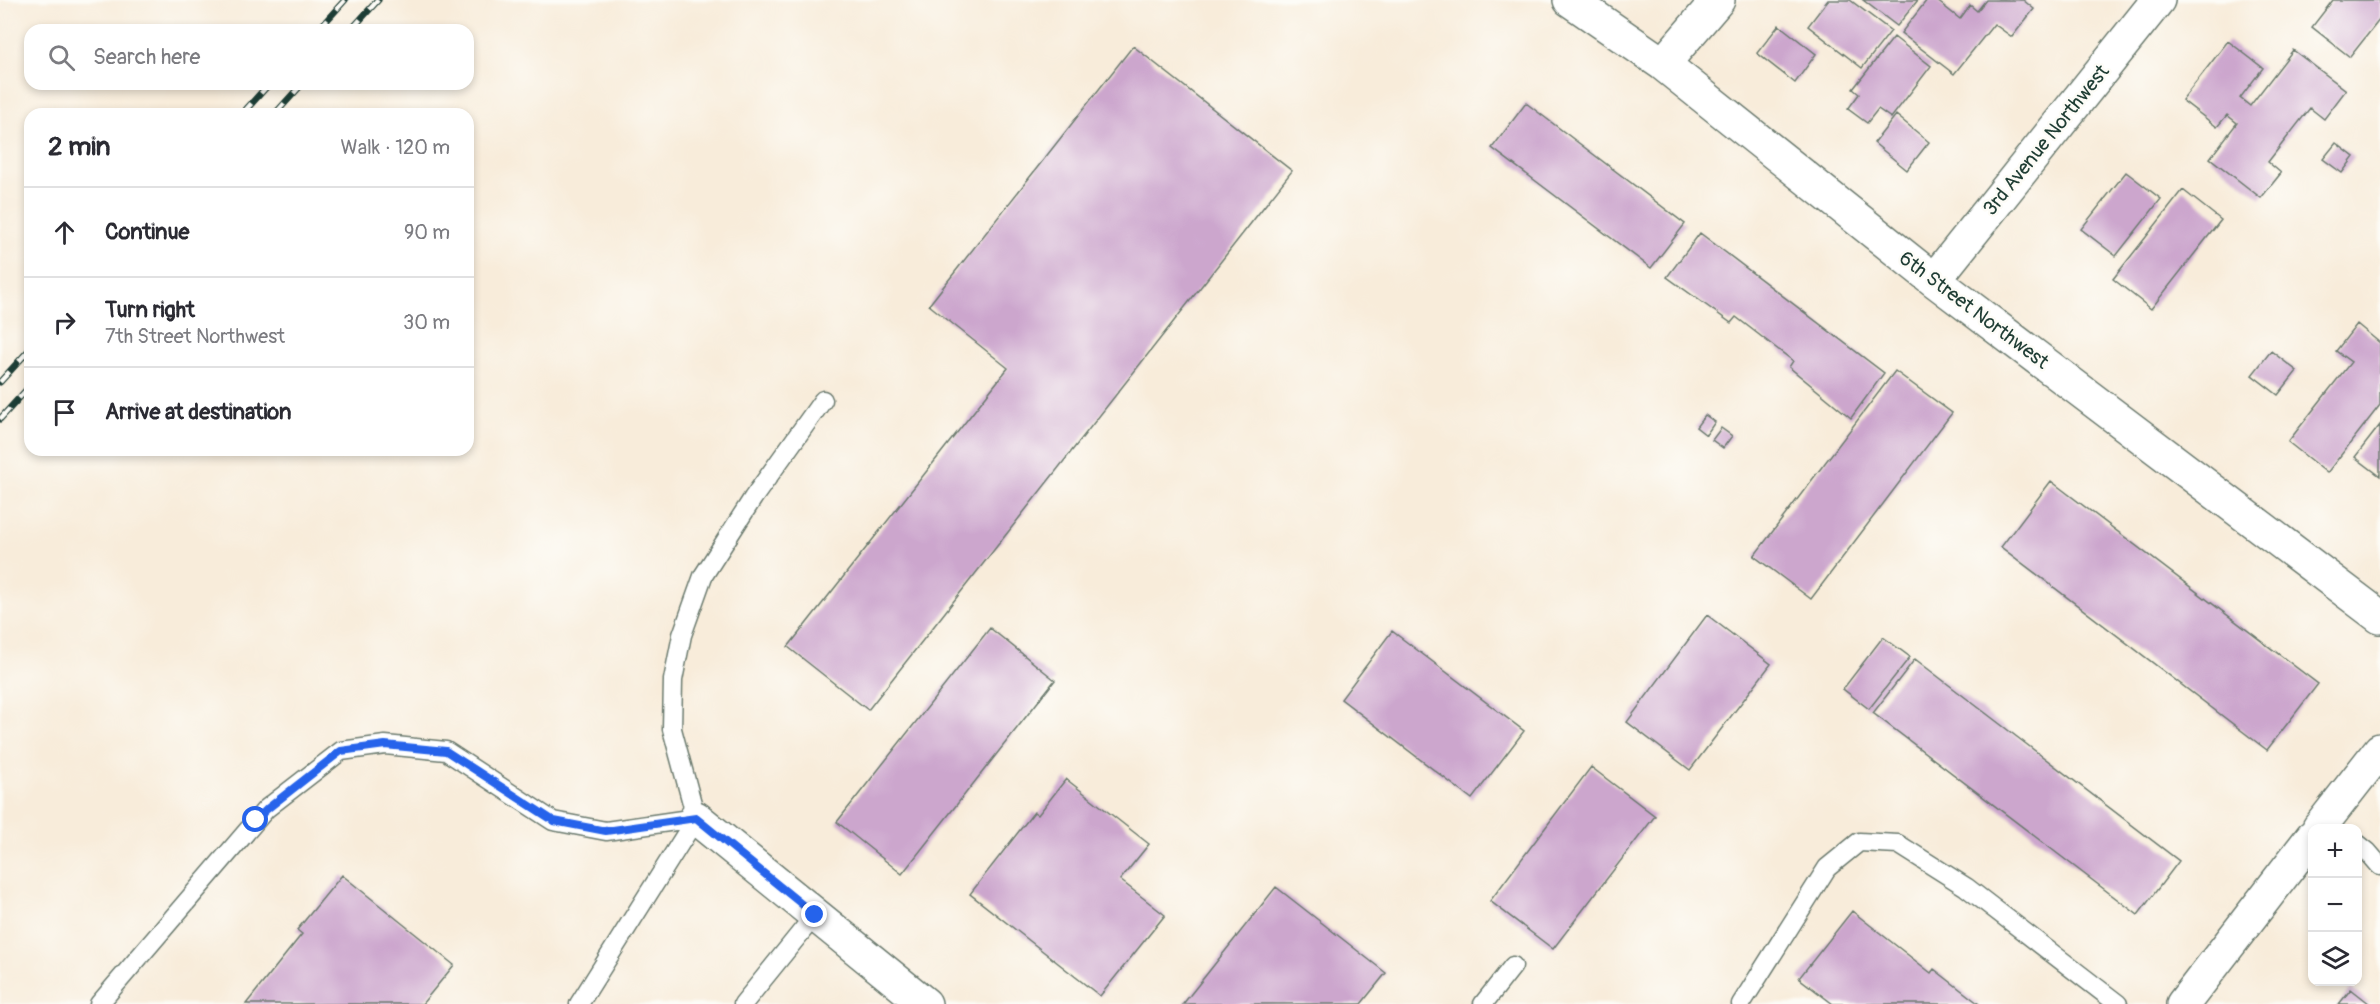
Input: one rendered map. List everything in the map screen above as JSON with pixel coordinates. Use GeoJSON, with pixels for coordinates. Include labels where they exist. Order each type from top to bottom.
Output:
{"type":"FeatureCollection","features":[{"type":"Feature","properties":{"kind":"street","name":"6th Street Northwest"},"geometry":{"type":"LineString","coordinates":[[1570,0],[1663,64],[1934,280],[2380,617]]}},
{"type":"Feature","properties":{"kind":"street"},"geometry":{"type":"LineString","coordinates":[[1663,64],[1718,0]]}},
{"type":"Feature","properties":{"kind":"street","name":"3rd Avenue Northwest"},"geometry":{"type":"LineString","coordinates":[[1934,280],[2158,0]]}},
{"type":"Feature","properties":{"kind":"street"},"geometry":{"type":"LineString","coordinates":[[2327,824],[2380,750]]}},
{"type":"Feature","properties":{"kind":"street"},"geometry":{"type":"LineString","coordinates":[[696,818],[925,1004]]}},
{"type":"Feature","properties":{"kind":"street"},"geometry":{"type":"LineString","coordinates":[[2183,1004],[2308,848]]}},
{"type":"Feature","properties":{"kind":"lane"},"geometry":{"type":"LineString","coordinates":[[579,1004],[696,818],[672,729],[673,680],[682,635],[703,576],[753,498],[823,400]]}},
{"type":"Feature","properties":{"kind":"lane"},"geometry":{"type":"LineString","coordinates":[[99,1004],[267,809],[341,751],[385,745],[446,751],[554,821],[606,831],[696,818]]}},
{"type":"Feature","properties":{"kind":"lane"},"geometry":{"type":"LineString","coordinates":[[1741,1004],[1827,868],[1859,842],[1898,844],[1966,887],[2118,1004]]}},
{"type":"Feature","properties":{"kind":"lane"},"geometry":{"type":"LineString","coordinates":[[2362,847],[2380,866]]}},
{"type":"Feature","properties":{"kind":"lane"},"geometry":{"type":"LineString","coordinates":[[743,1004],[815,915]]}},
{"type":"Feature","properties":{"kind":"lane"},"geometry":{"type":"LineString","coordinates":[[1483,1004],[1513,966]]}},
{"type":"Feature","properties":{"kind":"building"},"geometry":{"type":"Polygon","coordinates":[[[1828,0],[1850,0],[1891,31],[1862,68],[1808,26],[1828,0]]]}},
{"type":"Feature","properties":{"kind":"building"},"geometry":{"type":"Polygon","coordinates":[[[1863,0],[1918,0],[1897,26],[1863,0]]]}},
{"type":"Feature","properties":{"kind":"building"},"geometry":{"type":"Polygon","coordinates":[[[1927,0],[1936,0],[1960,19],[1970,5],[1977,11],[1986,0],[2023,0],[2034,9],[2012,37],[1994,24],[1954,74],[1901,33],[1927,0]]]}},
{"type":"Feature","properties":{"kind":"building"},"geometry":{"type":"Polygon","coordinates":[[[2333,0],[2380,0],[2380,19],[2350,57],[2312,27],[2333,0]]]}},
{"type":"Feature","properties":{"kind":"building"},"geometry":{"type":"Polygon","coordinates":[[[1779,25],[1816,54],[1795,83],[1757,53],[1779,25]]]}},
{"type":"Feature","properties":{"kind":"building"},"geometry":{"type":"Polygon","coordinates":[[[1894,37],[1931,66],[1891,118],[1878,109],[1867,123],[1848,109],[1859,94],[1853,89],[1894,37]]]}},
{"type":"Feature","properties":{"kind":"building"},"geometry":{"type":"Polygon","coordinates":[[[2228,41],[2263,68],[2240,98],[2250,106],[2293,50],[2346,90],[2324,119],[2310,108],[2268,162],[2281,173],[2261,198],[2210,158],[2237,123],[2227,115],[2217,127],[2182,100],[2228,41]]]}},
{"type":"Feature","properties":{"kind":"building"},"geometry":{"type":"Polygon","coordinates":[[[1133,46],[1292,171],[868,710],[788,647],[1008,368],[929,305],[1133,46]]]}},
{"type":"Feature","properties":{"kind":"building"},"geometry":{"type":"Polygon","coordinates":[[[1526,103],[1685,224],[1651,268],[1492,148],[1526,103]]]}},
{"type":"Feature","properties":{"kind":"building"},"geometry":{"type":"Polygon","coordinates":[[[1896,115],[1929,142],[1907,170],[1874,143],[1896,115]]]}},
{"type":"Feature","properties":{"kind":"building"},"geometry":{"type":"Polygon","coordinates":[[[2336,143],[2354,157],[2342,173],[2323,159],[2336,143]]]}},
{"type":"Feature","properties":{"kind":"building"},"geometry":{"type":"Polygon","coordinates":[[[2126,172],[2161,199],[2116,256],[2081,229],[2126,172]]]}},
{"type":"Feature","properties":{"kind":"building"},"geometry":{"type":"Polygon","coordinates":[[[2183,190],[2221,220],[2151,309],[2113,279],[2183,190]]]}},
{"type":"Feature","properties":{"kind":"building"},"geometry":{"type":"Polygon","coordinates":[[[1700,233],[1884,373],[1851,418],[1789,367],[1793,361],[1736,317],[1731,323],[1667,277],[1700,233]]]}},
{"type":"Feature","properties":{"kind":"building"},"geometry":{"type":"Polygon","coordinates":[[[2357,324],[2380,343],[2380,405],[2327,473],[2288,442],[2351,362],[2336,351],[2357,324]]]}},
{"type":"Feature","properties":{"kind":"building"},"geometry":{"type":"Polygon","coordinates":[[[2271,351],[2297,371],[2278,395],[2252,375],[2271,351]]]}},
{"type":"Feature","properties":{"kind":"building"},"geometry":{"type":"Polygon","coordinates":[[[1895,371],[1952,413],[1811,599],[1754,556],[1895,371]]]}},
{"type":"Feature","properties":{"kind":"building"},"geometry":{"type":"Polygon","coordinates":[[[1705,415],[1715,422],[1706,435],[1696,427],[1705,415]]]}},
{"type":"Feature","properties":{"kind":"building"},"geometry":{"type":"Polygon","coordinates":[[[2380,425],[2380,476],[2355,457],[2380,425]]]}},
{"type":"Feature","properties":{"kind":"building"},"geometry":{"type":"Polygon","coordinates":[[[1721,428],[1732,436],[1723,448],[1712,440],[1721,428]]]}},
{"type":"Feature","properties":{"kind":"building"},"geometry":{"type":"Polygon","coordinates":[[[2051,481],[2318,684],[2267,750],[2001,547],[2051,481]]]}},
{"type":"Feature","properties":{"kind":"building"},"geometry":{"type":"Polygon","coordinates":[[[1707,615],[1771,664],[1690,770],[1627,722],[1707,615]]]}},
{"type":"Feature","properties":{"kind":"building"},"geometry":{"type":"Polygon","coordinates":[[[990,628],[1055,680],[902,874],[837,822],[990,628]]]}},
{"type":"Feature","properties":{"kind":"building"},"geometry":{"type":"Polygon","coordinates":[[[1392,631],[1524,731],[1472,799],[1341,699],[1392,631]]]}},
{"type":"Feature","properties":{"kind":"building"},"geometry":{"type":"Polygon","coordinates":[[[1883,637],[1910,657],[1869,709],[1843,689],[1883,637]]]}},
{"type":"Feature","properties":{"kind":"building"},"geometry":{"type":"Polygon","coordinates":[[[1915,659],[2179,861],[2138,915],[1873,713],[1915,659]]]}},
{"type":"Feature","properties":{"kind":"building"},"geometry":{"type":"Polygon","coordinates":[[[1591,767],[1655,816],[1553,949],[1490,901],[1591,767]]]}},
{"type":"Feature","properties":{"kind":"building"},"geometry":{"type":"Polygon","coordinates":[[[1066,779],[1149,844],[1120,880],[1165,915],[1100,996],[970,894],[1034,812],[1038,815],[1066,779]]]}},
{"type":"Feature","properties":{"kind":"building"},"geometry":{"type":"Polygon","coordinates":[[[342,875],[454,965],[422,1004],[246,1004],[302,934],[297,930],[342,875]]]}},
{"type":"Feature","properties":{"kind":"building"},"geometry":{"type":"Polygon","coordinates":[[[1276,887],[1386,973],[1361,1004],[1183,1004],[1276,887]]]}},
{"type":"Feature","properties":{"kind":"building"},"geometry":{"type":"Polygon","coordinates":[[[1852,911],[1931,973],[1934,969],[1979,1004],[1833,1004],[1799,978],[1852,911]]]}},
{"type":"Feature","properties":{"kind":"building"},"geometry":{"type":"Polygon","coordinates":[[[2351,989],[2370,1004],[2339,1004],[2351,989]]]}},
{"type":"Feature","properties":{"kind":"railway"},"geometry":{"type":"LineString","coordinates":[[323,24],[345,0]]}},
{"type":"Feature","properties":{"kind":"railway"},"geometry":{"type":"LineString","coordinates":[[356,24],[378,0]]}},
{"type":"Feature","properties":{"kind":"railway"},"geometry":{"type":"LineString","coordinates":[[247,108],[264,90]]}},
{"type":"Feature","properties":{"kind":"railway"},"geometry":{"type":"LineString","coordinates":[[280,108],[297,90]]}},
{"type":"Feature","properties":{"kind":"railway"},"geometry":{"type":"LineString","coordinates":[[0,382],[24,356]]}},
{"type":"Feature","properties":{"kind":"railway"},"geometry":{"type":"LineString","coordinates":[[0,419],[24,393]]}},
{"type":"Feature","properties":{"kind":"route"},"geometry":{"type":"LineString","coordinates":[[256,820],[341,751],[385,745],[446,751],[554,821],[606,831],[696,818],[815,915]]}}]}
